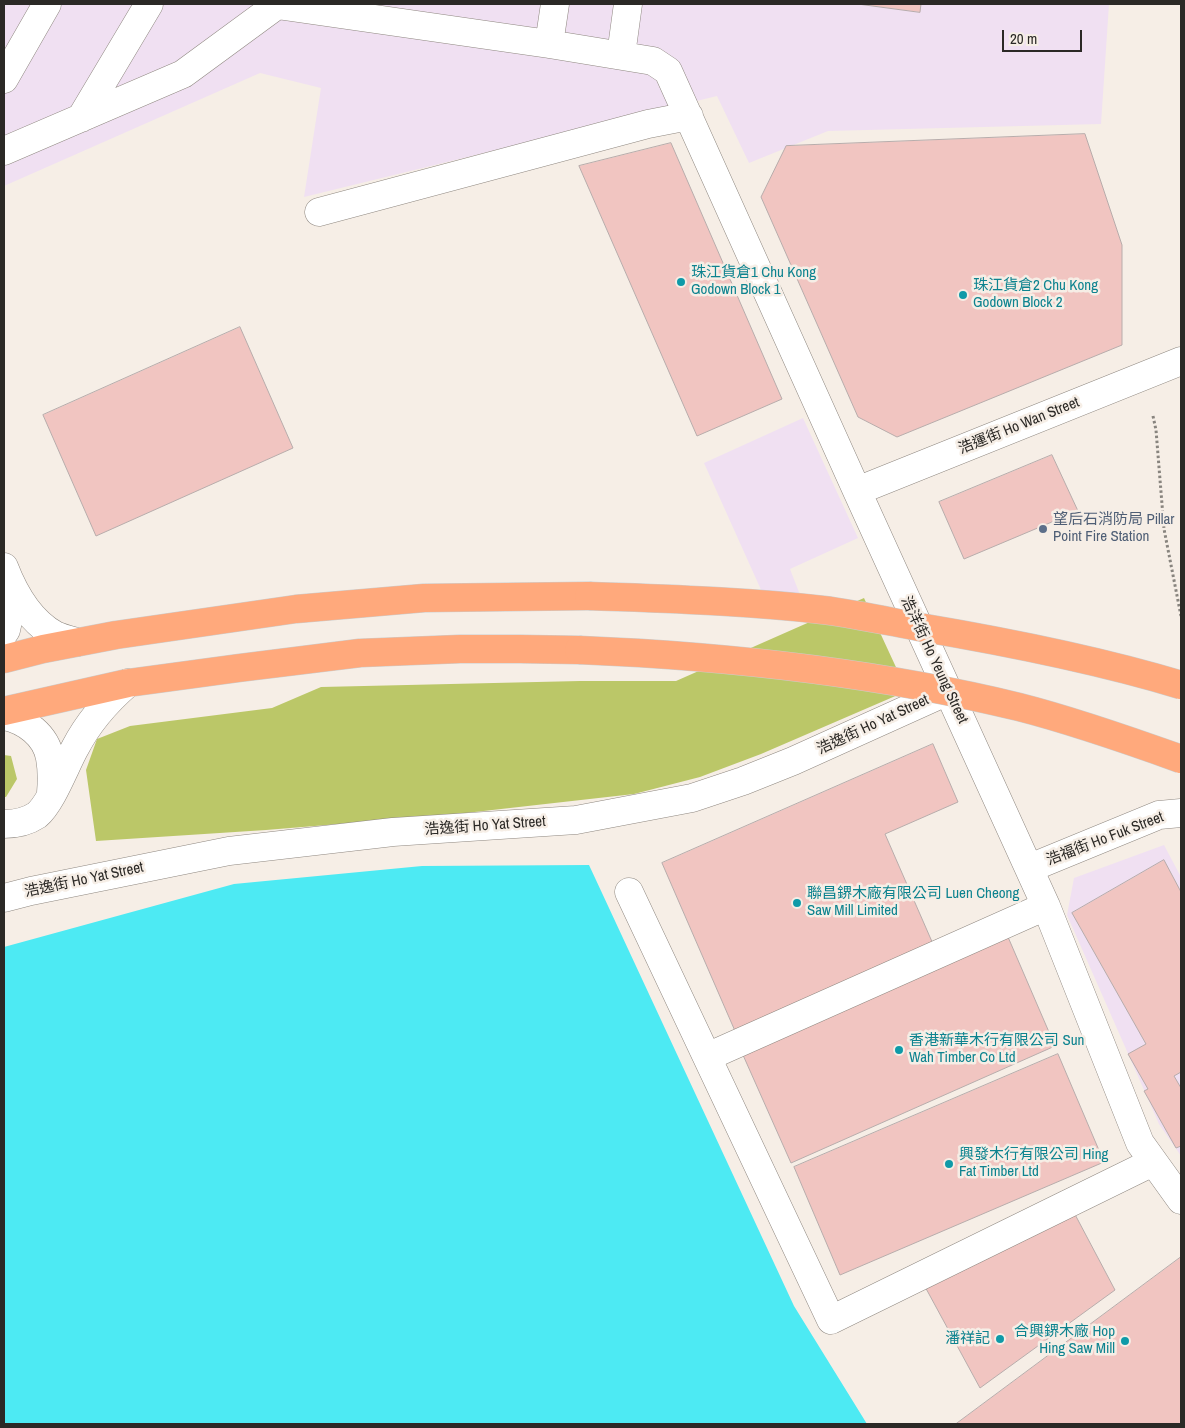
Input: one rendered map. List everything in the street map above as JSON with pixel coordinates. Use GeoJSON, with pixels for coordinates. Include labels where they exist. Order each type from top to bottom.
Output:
{"type":"FeatureCollection","features":[{"type":"Feature","properties":{"kind":"highway"},"geometry":{"type":"LineString","coordinates":[[4,659],[43,649],[116,635],[296,608],[424,598],[589,596],[721,601],[824,610],[1054,652],[1181,685]]}},
{"type":"Feature","properties":{"kind":"highway"},"geometry":{"type":"LineString","coordinates":[[4,711],[128,683],[360,654],[468,649],[639,652],[810,668],[956,693],[1081,725],[1181,759]]}},
{"type":"Feature","properties":{"kind":"street"},"geometry":{"type":"LineString","coordinates":[[4,79],[47,4]]}},
{"type":"Feature","properties":{"kind":"street"},"geometry":{"type":"LineString","coordinates":[[81,118],[149,4]]}},
{"type":"Feature","properties":{"kind":"street"},"geometry":{"type":"LineString","coordinates":[[4,151],[183,74],[277,4]]}},
{"type":"Feature","properties":{"kind":"street","name":"浩洋街 Ho Yeung Street"},"geometry":{"type":"LineString","coordinates":[[277,4],[621,55],[653,61],[668,71],[690,116],[857,491],[1030,868],[1140,1143],[1181,1200]]}},
{"type":"Feature","properties":{"kind":"street"},"geometry":{"type":"LineString","coordinates":[[549,44],[555,4]]}},
{"type":"Feature","properties":{"kind":"street"},"geometry":{"type":"LineString","coordinates":[[621,55],[628,4]]}},
{"type":"Feature","properties":{"kind":"street"},"geometry":{"type":"LineString","coordinates":[[319,212],[648,124],[690,116]]}},
{"type":"Feature","properties":{"kind":"street","name":"浩運街 Ho Wan Street"},"geometry":{"type":"LineString","coordinates":[[857,491],[1181,361]]}},
{"type":"Feature","properties":{"kind":"street"},"geometry":{"type":"LineString","coordinates":[[4,633],[11,607],[7,575]]}},
{"type":"Feature","properties":{"kind":"street"},"geometry":{"type":"LineString","coordinates":[[7,575],[24,605],[38,623],[56,635],[77,642]]}},
{"type":"Feature","properties":{"kind":"street"},"geometry":{"type":"LineString","coordinates":[[4,824],[23,821],[36,816],[44,807],[87,729],[110,699],[128,683]]}},
{"type":"Feature","properties":{"kind":"street","name":"浩逸街 Ho Yat Street"},"geometry":{"type":"LineString","coordinates":[[4,898],[229,851],[393,832],[576,820],[692,798],[743,781],[793,761],[948,690]]}},
{"type":"Feature","properties":{"kind":"street"},"geometry":{"type":"LineString","coordinates":[[4,716],[20,720],[30,726],[43,741],[50,756],[51,794]]}},
{"type":"Feature","properties":{"kind":"street","name":"浩福街 Ho Fuk Street"},"geometry":{"type":"LineString","coordinates":[[1030,868],[1159,815],[1181,813]]}},
{"type":"Feature","properties":{"kind":"street"},"geometry":{"type":"LineString","coordinates":[[629,892],[831,1320],[1153,1162]]}},
{"type":"Feature","properties":{"kind":"street"},"geometry":{"type":"LineString","coordinates":[[707,1057],[1046,906]]}},
{"type":"Feature","properties":{"kind":"path"},"geometry":{"type":"LineString","coordinates":[[1153,416],[1156,430],[1164,529],[1181,616]]}},
{"type":"Feature","properties":{"kind":"shaded area"},"geometry":{"type":"Polygon","coordinates":[[[4,4],[1109,4],[1101,124],[828,131],[749,163],[717,96],[304,197],[321,88],[260,73],[4,186],[4,4]]]}},
{"type":"Feature","properties":{"kind":"shaded area"},"geometry":{"type":"Polygon","coordinates":[[[803,418],[858,538],[790,569],[802,600],[771,612],[704,463],[803,418]]]}},
{"type":"Feature","properties":{"kind":"shaded area"},"geometry":{"type":"Polygon","coordinates":[[[1164,845],[1181,877],[1181,1156],[1159,1124],[1067,915],[1074,878],[1164,845]]]}},
{"type":"Feature","properties":{"kind":"green space"},"geometry":{"type":"Polygon","coordinates":[[[864,598],[907,691],[761,754],[700,777],[634,794],[448,815],[266,830],[96,841],[86,770],[97,739],[130,726],[272,708],[321,687],[580,681],[676,681],[864,598]]]}},
{"type":"Feature","properties":{"kind":"green space"},"geometry":{"type":"Polygon","coordinates":[[[4,755],[11,756],[17,779],[6,797],[4,797],[4,755]]]}},
{"type":"Feature","properties":{"kind":"water"},"geometry":{"type":"Polygon","coordinates":[[[589,865],[794,1306],[867,1424],[4,1424],[4,947],[234,884],[422,866],[589,865]]]}},
{"type":"Feature","properties":{"kind":"building"},"geometry":{"type":"Polygon","coordinates":[[[858,4],[921,4],[920,12],[858,4]]]}},
{"type":"Feature","properties":{"kind":"building","name":"珠江貨倉2 Chu Kong Godown Block 2"},"geometry":{"type":"Polygon","coordinates":[[[1085,134],[1122,245],[1122,345],[897,437],[858,417],[761,197],[786,146],[1085,134]]]}},
{"type":"Feature","properties":{"kind":"building","name":"珠江貨倉1 Chu Kong Godown Block 1"},"geometry":{"type":"Polygon","coordinates":[[[671,143],[782,399],[697,436],[579,166],[671,143]]]}},
{"type":"Feature","properties":{"kind":"building"},"geometry":{"type":"Polygon","coordinates":[[[240,327],[293,448],[96,536],[43,415],[240,327]]]}},
{"type":"Feature","properties":{"kind":"building"},"geometry":{"type":"Polygon","coordinates":[[[1052,455],[1078,511],[964,559],[939,502],[1052,455]]]}},
{"type":"Feature","properties":{"kind":"building","name":"聯昌鎅木廠有限公司 Luen Cheong Saw Mill Limited"},"geometry":{"type":"Polygon","coordinates":[[[933,744],[958,802],[885,834],[933,944],[735,1031],[662,863],[933,744]]]}},
{"type":"Feature","properties":{"kind":"building"},"geometry":{"type":"Polygon","coordinates":[[[1164,860],[1181,892],[1181,1072],[1174,1076],[1181,1088],[1181,1146],[1176,1148],[1144,1091],[1148,1089],[1128,1054],[1146,1044],[1072,913],[1164,860]]]}},
{"type":"Feature","properties":{"kind":"building","name":"香港新華木行有限公司 Sun Wah Timber Co Ltd"},"geometry":{"type":"Polygon","coordinates":[[[1008,937],[1055,1046],[791,1163],[743,1055],[1008,937]]]}},
{"type":"Feature","properties":{"kind":"building","name":"興發木行有限公司 Hing Fat Timber Ltd"},"geometry":{"type":"Polygon","coordinates":[[[1058,1054],[1104,1162],[840,1275],[794,1167],[1058,1054]]]}},
{"type":"Feature","properties":{"kind":"building","name":"潘祥記"},"geometry":{"type":"Polygon","coordinates":[[[1070,1205],[1115,1290],[980,1388],[923,1283],[1070,1205]]]}},
{"type":"Feature","properties":{"kind":"building","name":"合興鎅木廠 Hop Hing Saw Mill"},"geometry":{"type":"Polygon","coordinates":[[[1181,1257],[1181,1424],[956,1424],[1181,1257]]]}},
{"type":"Feature","properties":{"kind":"place","name":"珠江貨倉1 Chu Kong Godown Block 1"},"geometry":{"type":"Point","coordinates":[681,282]}},
{"type":"Feature","properties":{"kind":"place","name":"珠江貨倉2 Chu Kong Godown Block 2"},"geometry":{"type":"Point","coordinates":[963,295]}},
{"type":"Feature","properties":{"kind":"place","name":"望后石消防局 Pillar Point Fire Station"},"geometry":{"type":"Point","coordinates":[1043,529]}},
{"type":"Feature","properties":{"kind":"place","name":"聯昌鎅木廠有限公司 Luen Cheong Saw Mill Limited"},"geometry":{"type":"Point","coordinates":[797,903]}},
{"type":"Feature","properties":{"kind":"place","name":"香港新華木行有限公司 Sun Wah Timber Co Ltd"},"geometry":{"type":"Point","coordinates":[899,1050]}},
{"type":"Feature","properties":{"kind":"place","name":"興發木行有限公司 Hing Fat Timber Ltd"},"geometry":{"type":"Point","coordinates":[949,1164]}},
{"type":"Feature","properties":{"kind":"place","name":"潘祥記"},"geometry":{"type":"Point","coordinates":[1000,1339]}},
{"type":"Feature","properties":{"kind":"place","name":"合興鎅木廠 Hop Hing Saw Mill"},"geometry":{"type":"Point","coordinates":[1125,1341]}}]}
